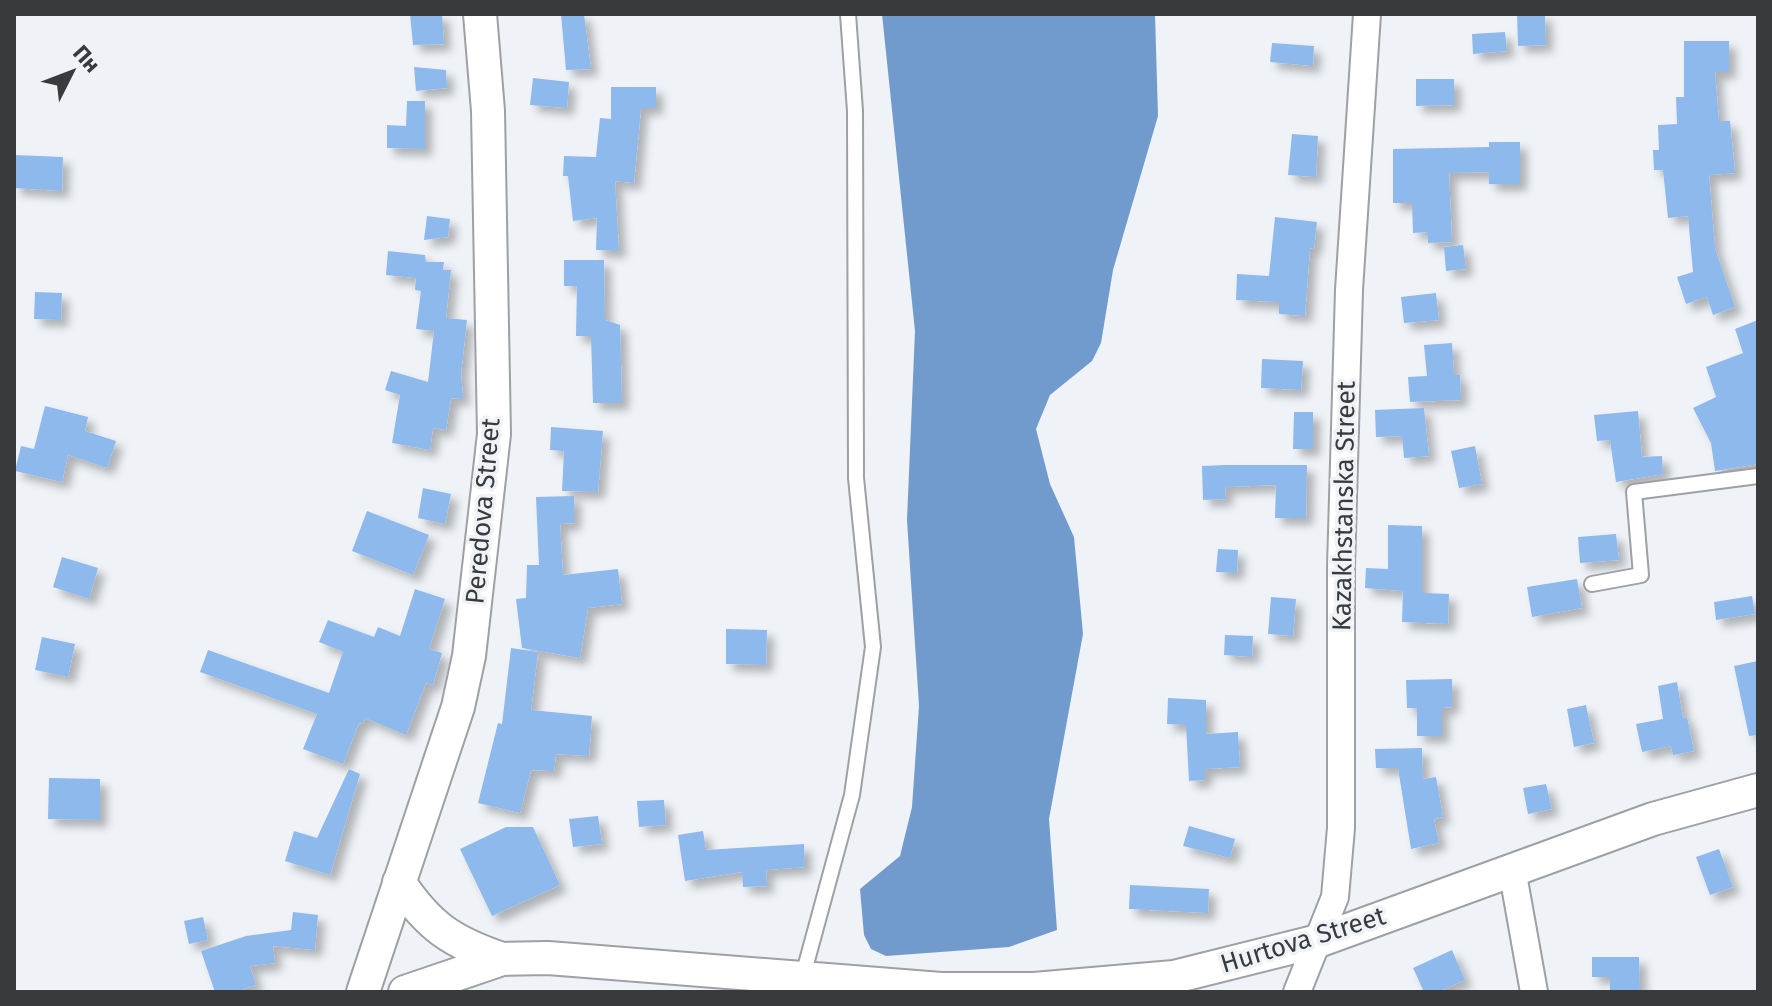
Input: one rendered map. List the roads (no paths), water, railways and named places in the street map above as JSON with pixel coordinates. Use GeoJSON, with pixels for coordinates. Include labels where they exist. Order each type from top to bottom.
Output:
{"type":"FeatureCollection","features":[{"type":"Feature","properties":{"kind":"street","name":"Peredova Street"},"geometry":{"type":"LineString","coordinates":[[363,992],[458,707],[469,656],[494,434],[488,111],[480,14]]}},
{"type":"Feature","properties":{"kind":"street","name":"Kazakhstanska Street"},"geometry":{"type":"LineString","coordinates":[[1297,992],[1335,897],[1341,828],[1341,567],[1349,290],[1367,14]]}},
{"type":"Feature","properties":{"kind":"street","name":"Hurtova Street"},"geometry":{"type":"LineString","coordinates":[[405,992],[502,959],[548,958],[941,989],[1176,984],[1318,941],[1653,819],[1758,790]]}},
{"type":"Feature","properties":{"kind":"street"},"geometry":{"type":"LineString","coordinates":[[1512,869],[1534,992]]}},
{"type":"Feature","properties":{"kind":"street"},"geometry":{"type":"LineString","coordinates":[[399,882],[416,909],[437,929],[461,945],[502,959]]}},
{"type":"Feature","properties":{"kind":"lane"},"geometry":{"type":"LineString","coordinates":[[802,979],[852,795],[873,647],[856,478],[855,111],[848,14]]}},
{"type":"Feature","properties":{"kind":"lane"},"geometry":{"type":"LineString","coordinates":[[1592,584],[1641,575],[1634,492],[1758,476]]}},
{"type":"Feature","properties":{"kind":"water"},"geometry":{"type":"Polygon","coordinates":[[[882,14],[1155,14],[1158,116],[1113,270],[1101,343],[1092,361],[1050,395],[1036,429],[1050,484],[1074,537],[1083,634],[1049,819],[1057,930],[1009,947],[886,956],[871,949],[864,935],[860,889],[900,856],[912,807],[919,706],[907,520],[915,331],[882,14]]]}}]}
